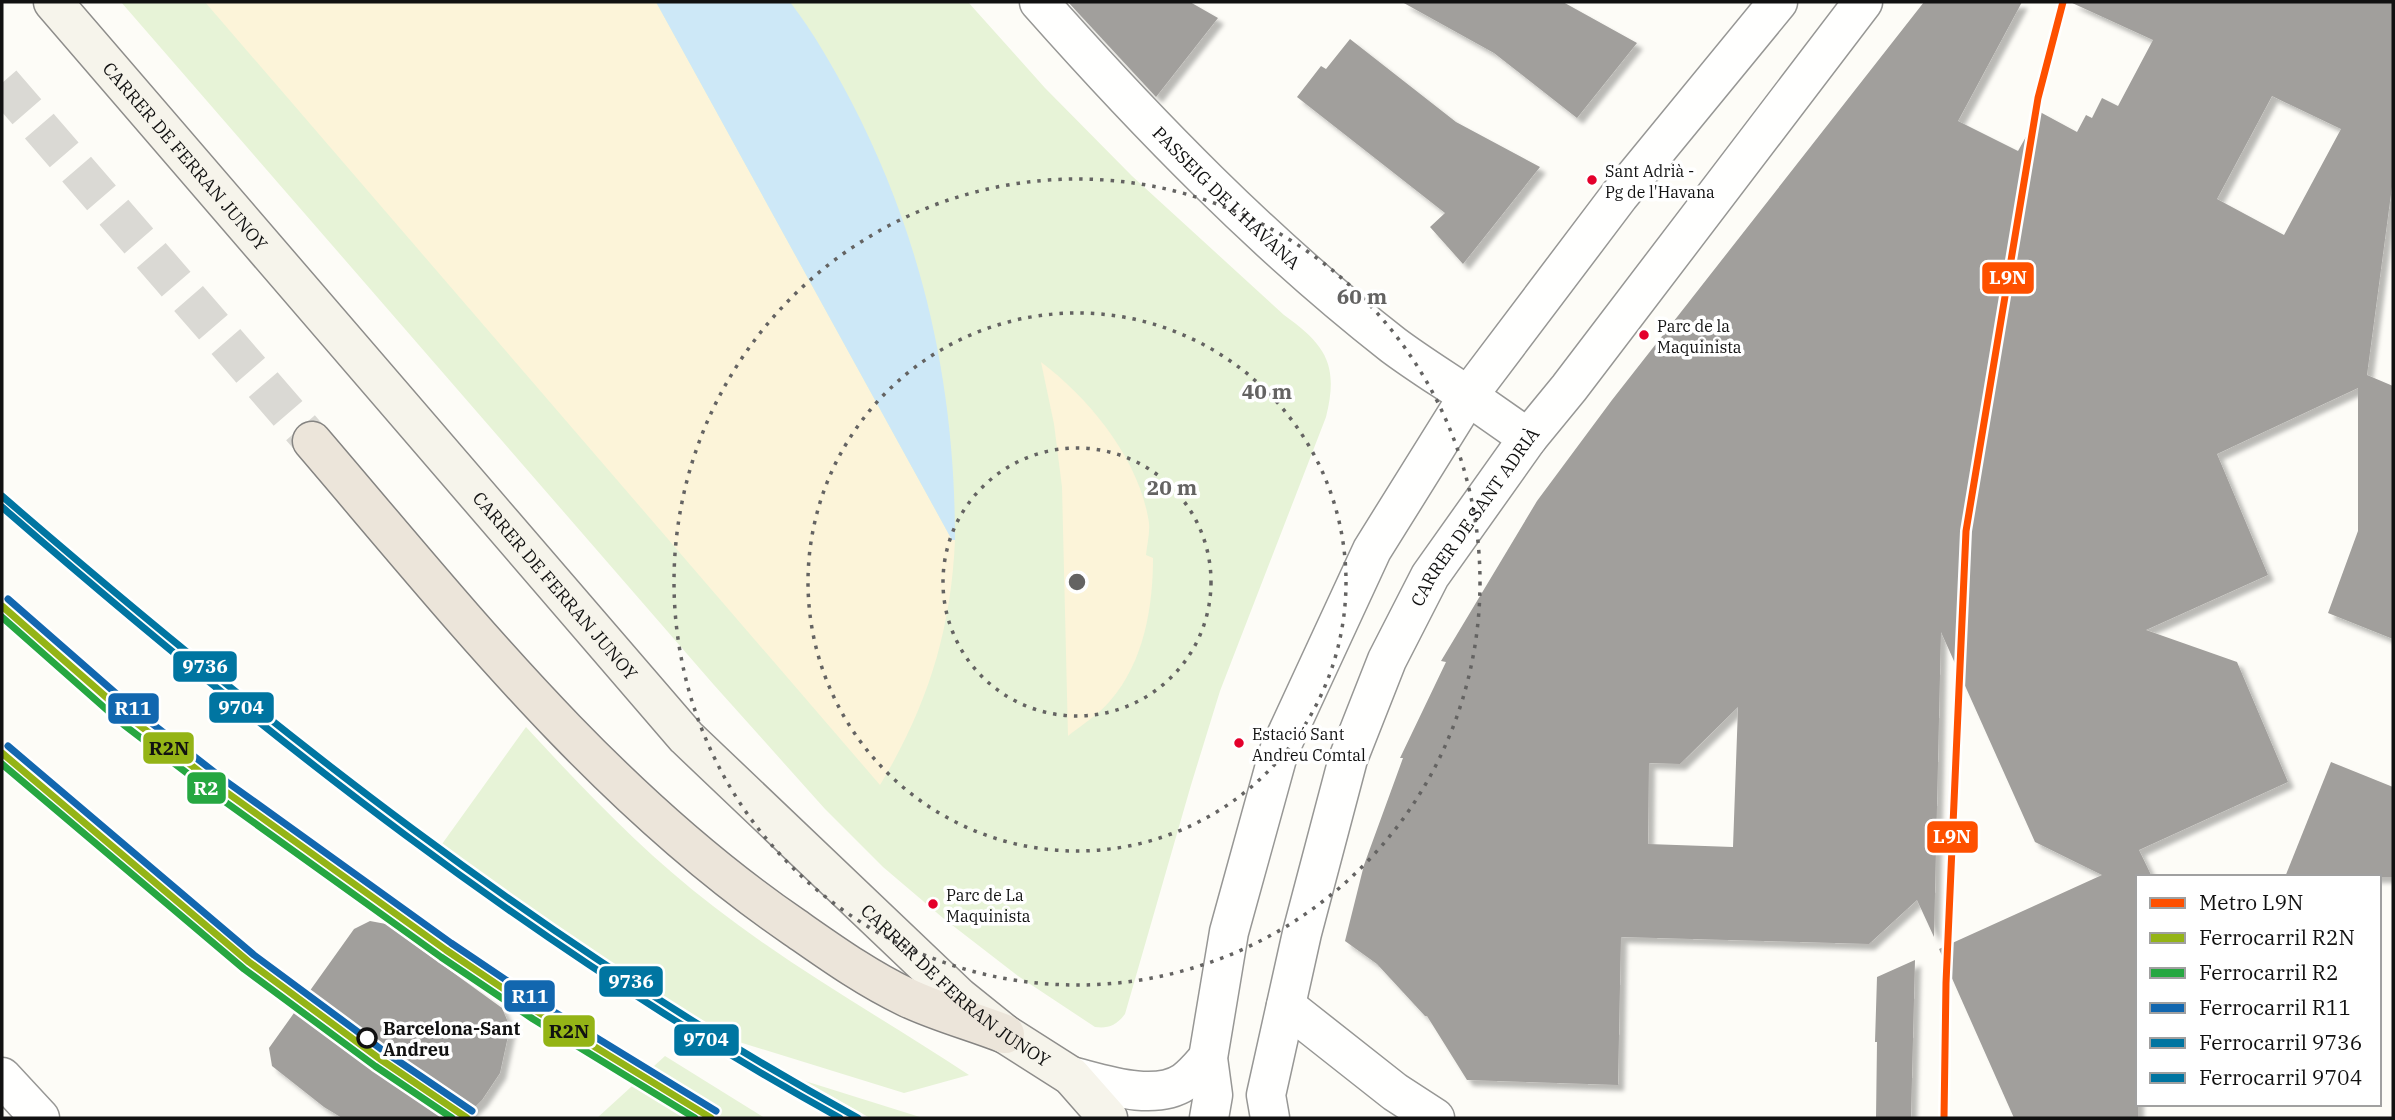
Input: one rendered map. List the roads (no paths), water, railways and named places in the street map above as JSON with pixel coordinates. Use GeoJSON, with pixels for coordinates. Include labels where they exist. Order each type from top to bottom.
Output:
{"type":"FeatureCollection","features":[{"type":"Feature","properties":{"kind":"highway"},"geometry":{"type":"LineString","coordinates":[[312,441],[538,704],[649,811],[748,896],[844,961],[906,997],[1005,1034]]}},
{"type":"Feature","properties":{"kind":"main road","name":"CARRER DE FERRAN JUNOY"},"geometry":{"type":"LineString","coordinates":[[53,2],[686,737],[943,982],[1005,1034],[1071,1076],[1108,1118]]}},
{"type":"Feature","properties":{"kind":"street","name":"PASSEIG DE L'HAVANA"},"geometry":{"type":"LineString","coordinates":[[1039,2],[1190,164],[1331,295],[1396,347],[1528,438]]}},
{"type":"Feature","properties":{"kind":"street"},"geometry":{"type":"LineString","coordinates":[[1209,1118],[1213,1095],[1208,1058],[1229,932],[1279,751],[1371,550],[1468,396],[1619,196],[1778,2]]}},
{"type":"Feature","properties":{"kind":"street","name":"CARRER DE SANT ADRIÀ"},"geometry":{"type":"LineString","coordinates":[[1269,1118],[1266,1095],[1300,944],[1348,759],[1387,660],[1430,576],[1528,438],[1863,2]]}},
{"type":"Feature","properties":{"kind":"street"},"geometry":{"type":"LineString","coordinates":[[1286,1006],[1395,1092],[1435,1118]]}},
{"type":"Feature","properties":{"kind":"street"},"geometry":{"type":"LineString","coordinates":[[1071,1076],[1137,1091],[1168,1089],[1184,1082],[1208,1058]]}},
{"type":"Feature","properties":{"kind":"street"},"geometry":{"type":"LineString","coordinates":[[2,1077],[40,1118]]}},
{"type":"Feature","properties":{"kind":"water"},"geometry":{"type":"Polygon","coordinates":[[[656,2],[790,2],[815,38],[851,101],[898,206],[930,314],[949,425],[955,540],[952,540],[656,2]]]}},
{"type":"Feature","properties":{"kind":"tunnel"},"geometry":{"type":"LineString","coordinates":[[2,83],[312,441]]}},
{"type":"Feature","properties":{"kind":"metro line","name":"L9N"},"geometry":{"type":"LineString","coordinates":[[1944,1118],[1946,983],[1966,531],[2038,98],[2063,2]]}},
{"type":"Feature","properties":{"kind":"rail line","name":"9736"},"geometry":{"type":"LineString","coordinates":[[2,496],[205,667],[414,830],[631,982],[743,1052],[858,1118]]}},
{"type":"Feature","properties":{"kind":"rail line","name":"9704"},"geometry":{"type":"LineString","coordinates":[[2,507],[200,675],[405,835],[618,984],[728,1053],[840,1118]]}},
{"type":"Feature","properties":{"kind":"rail line","name":"R11"},"geometry":{"type":"LineString","coordinates":[[8,599],[136,711],[227,782],[451,943],[543,1005],[716,1111]]}},
{"type":"Feature","properties":{"kind":"rail line","name":"R2N"},"geometry":{"type":"LineString","coordinates":[[2,606],[130,718],[222,789],[446,950],[538,1012],[711,1118]]}},
{"type":"Feature","properties":{"kind":"rail line","name":"R2"},"geometry":{"type":"LineString","coordinates":[[2,617],[124,725],[217,796],[441,957],[533,1019],[695,1118]]}},
{"type":"Feature","properties":{"kind":"rail line","name":"R11"},"geometry":{"type":"LineString","coordinates":[[8,746],[254,955],[385,1052],[472,1111]]}},
{"type":"Feature","properties":{"kind":"rail line","name":"R2N"},"geometry":{"type":"LineString","coordinates":[[2,753],[249,962],[380,1059],[467,1118]]}},
{"type":"Feature","properties":{"kind":"rail line","name":"R2"},"geometry":{"type":"LineString","coordinates":[[2,764],[244,969],[375,1066],[452,1118]]}},
{"type":"Feature","properties":{"kind":"place","name":"Sant Adrià - Pg de l'Havana"},"geometry":{"type":"Point","coordinates":[1592,180]}},
{"type":"Feature","properties":{"kind":"place","name":"Parc de la Maquinista"},"geometry":{"type":"Point","coordinates":[1644,335]}},
{"type":"Feature","properties":{"kind":"place","name":"Estació Sant Andreu Comtal"},"geometry":{"type":"Point","coordinates":[1239,743]}},
{"type":"Feature","properties":{"kind":"place","name":"Parc de La Maquinista"},"geometry":{"type":"Point","coordinates":[933,904]}},
{"type":"Feature","properties":{"kind":"place","name":"Barcelona-Sant Andreu"},"geometry":{"type":"Point","coordinates":[367,1038]}}]}
